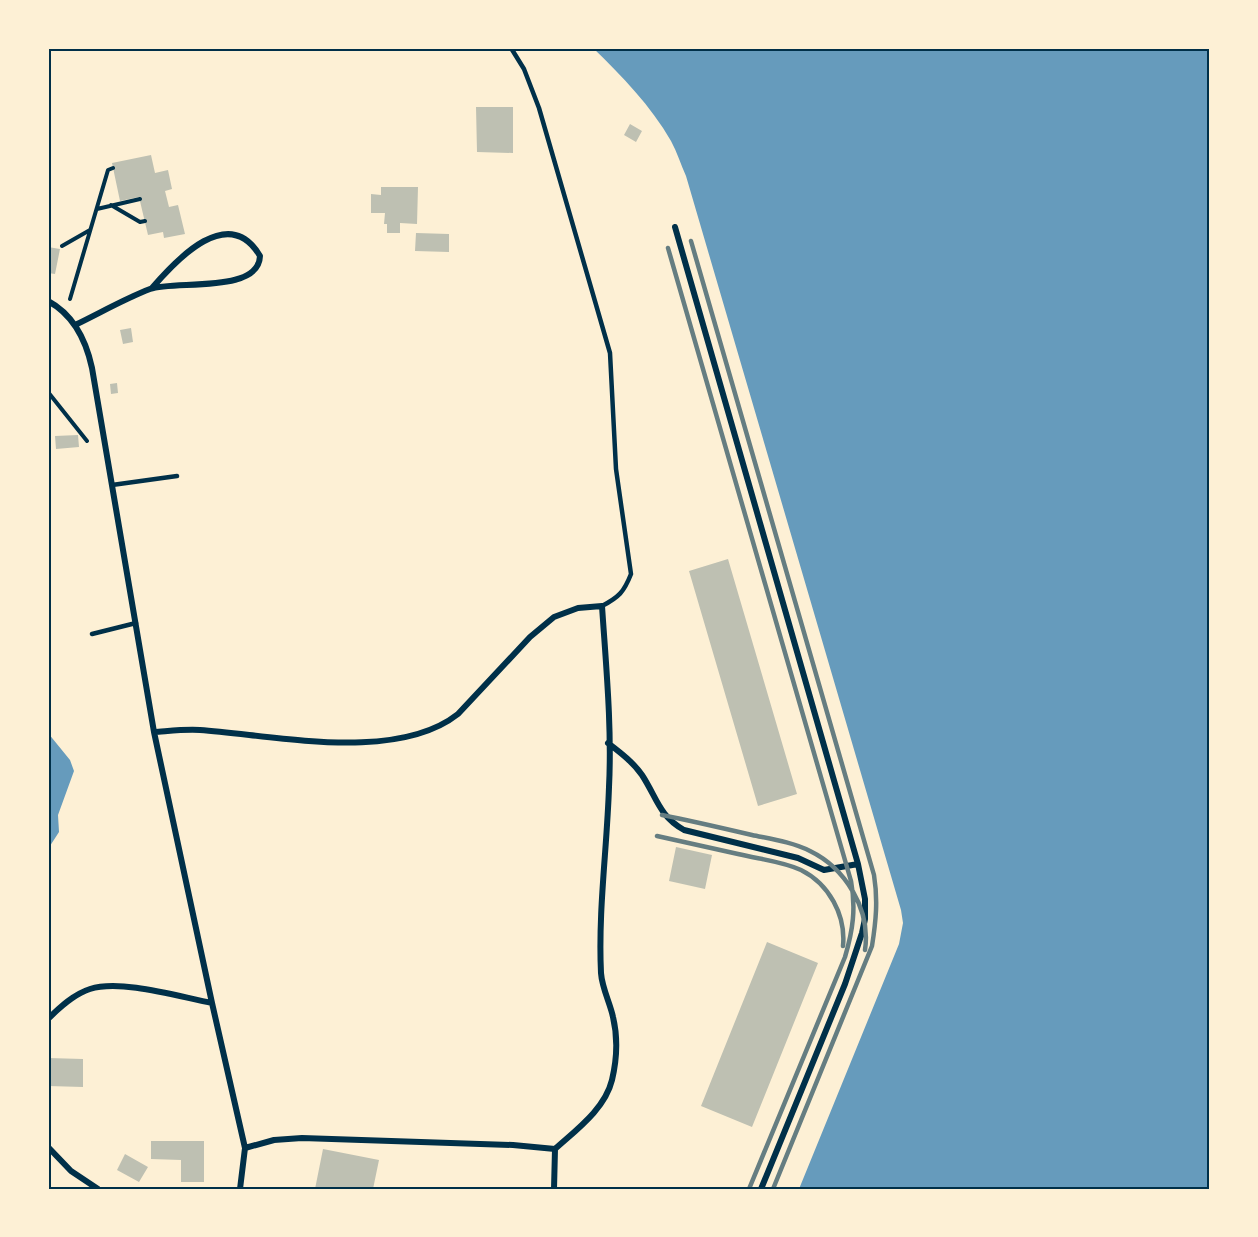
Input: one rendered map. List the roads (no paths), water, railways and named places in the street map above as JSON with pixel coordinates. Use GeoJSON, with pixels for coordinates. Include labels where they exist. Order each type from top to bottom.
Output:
{"type":"FeatureCollection","features":[{"type":"Feature","properties":{"kind":"street"},"geometry":{"type":"LineString","coordinates":[[675,227],[858,864],[865,899],[862,933],[845,984],[761,1189]]}},
{"type":"Feature","properties":{"kind":"street"},"geometry":{"type":"LineString","coordinates":[[75,325],[152,288],[187,252],[212,237],[221,234],[239,236],[253,245],[260,256],[258,267],[253,273],[243,277],[216,283],[152,288]]}},
{"type":"Feature","properties":{"kind":"street"},"geometry":{"type":"LineString","coordinates":[[48,301],[66,314],[75,325],[90,355],[154,732],[245,1148],[240,1189]]}},
{"type":"Feature","properties":{"kind":"street"},"geometry":{"type":"LineString","coordinates":[[154,732],[196,730],[337,742],[407,738],[446,724],[530,637],[554,617],[578,608],[602,606],[609,786],[602,888],[601,976],[613,1018],[617,1043],[612,1078],[604,1098],[590,1117],[555,1149],[554,1189]]}},
{"type":"Feature","properties":{"kind":"street"},"geometry":{"type":"LineString","coordinates":[[608,743],[631,761],[642,775],[661,810],[672,823],[684,830],[798,858],[824,870],[858,864]]}},
{"type":"Feature","properties":{"kind":"street"},"geometry":{"type":"LineString","coordinates":[[48,1019],[71,999],[87,990],[101,987],[158,992],[212,1004]]}},
{"type":"Feature","properties":{"kind":"street"},"geometry":{"type":"LineString","coordinates":[[245,1148],[274,1140],[302,1137],[513,1145],[555,1149]]}},
{"type":"Feature","properties":{"kind":"street"},"geometry":{"type":"LineString","coordinates":[[48,1147],[71,1171],[98,1189]]}},
{"type":"Feature","properties":{"kind":"lane"},"geometry":{"type":"LineString","coordinates":[[511,48],[524,69],[539,108],[610,353],[616,469],[631,574],[625,589],[615,599],[602,606]]}},
{"type":"Feature","properties":{"kind":"lane"},"geometry":{"type":"LineString","coordinates":[[112,486],[177,476]]}},
{"type":"Feature","properties":{"kind":"lane"},"geometry":{"type":"LineString","coordinates":[[92,634],[136,623]]}},
{"type":"Feature","properties":{"kind":"water"},"geometry":{"type":"Polygon","coordinates":[[[593,48],[1210,48],[1210,1189],[799,1189],[899,944],[903,923],[901,910],[686,176],[671,141],[654,116],[593,48]]]}},
{"type":"Feature","properties":{"kind":"water"},"geometry":{"type":"Polygon","coordinates":[[[48,733],[70,760],[74,771],[58,815],[59,832],[48,849],[48,733]]]}},
{"type":"Feature","properties":{"kind":"railway"},"geometry":{"type":"LineString","coordinates":[[691,241],[875,884],[876,911],[872,946],[773,1189]]}},
{"type":"Feature","properties":{"kind":"railway"},"geometry":{"type":"LineString","coordinates":[[668,248],[853,891],[853,919],[845,957],[749,1189]]}},
{"type":"Feature","properties":{"kind":"railway"},"geometry":{"type":"LineString","coordinates":[[662,815],[789,843],[823,858],[844,879],[859,905],[864,920],[865,950]]}},
{"type":"Feature","properties":{"kind":"railway"},"geometry":{"type":"LineString","coordinates":[[657,836],[778,862],[801,870],[820,883],[834,902],[842,923],[843,946]]}}]}
